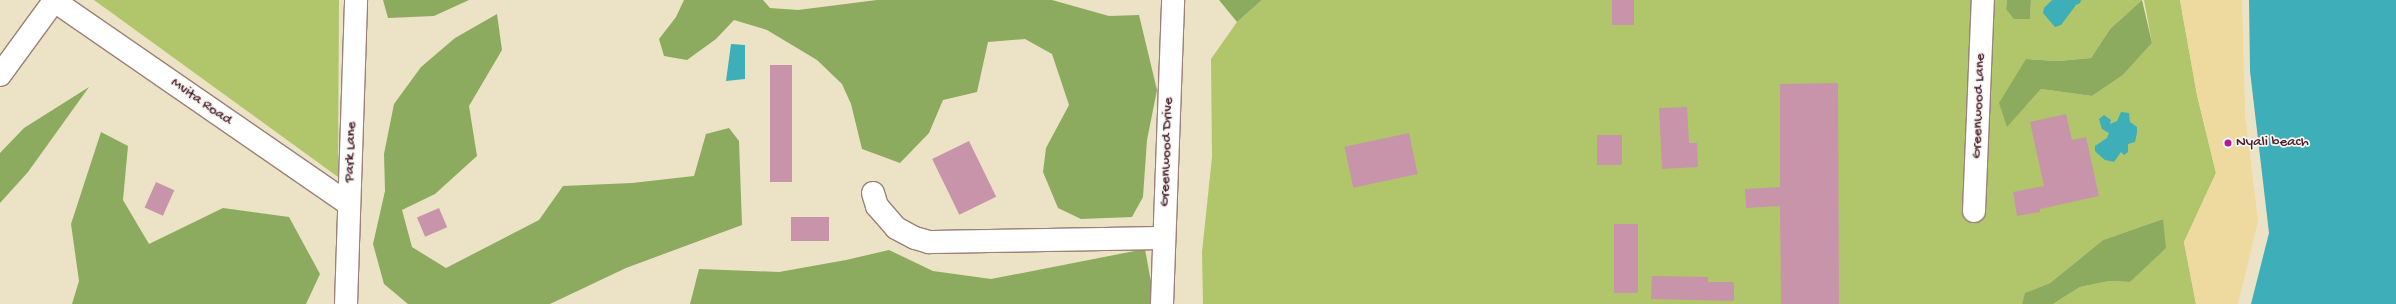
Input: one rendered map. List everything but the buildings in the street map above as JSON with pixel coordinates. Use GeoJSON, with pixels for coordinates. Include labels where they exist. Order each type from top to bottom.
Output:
{"type":"FeatureCollection","features":[{"type":"Feature","properties":{"kind":"street","name":"Mvita Road"},"geometry":{"type":"LineString","coordinates":[[53,0],[349,204]]}},
{"type":"Feature","properties":{"kind":"street"},"geometry":{"type":"LineString","coordinates":[[0,75],[53,0]]}},
{"type":"Feature","properties":{"kind":"street","name":"Park Lane"},"geometry":{"type":"LineString","coordinates":[[346,304],[356,0]]}},
{"type":"Feature","properties":{"kind":"street","name":"Greenwood Drive"},"geometry":{"type":"LineString","coordinates":[[1162,304],[1173,0]]}},
{"type":"Feature","properties":{"kind":"street","name":"Greenwood Lane"},"geometry":{"type":"LineString","coordinates":[[1974,211],[1983,0]]}},
{"type":"Feature","properties":{"kind":"street"},"geometry":{"type":"LineString","coordinates":[[873,193],[877,206],[896,228],[915,238],[928,242],[1164,238]]}},
{"type":"Feature","properties":{"kind":"green space"},"geometry":{"type":"Polygon","coordinates":[[[94,0],[339,0],[338,177],[94,0]]]}},
{"type":"Feature","properties":{"kind":"green space"},"geometry":{"type":"Polygon","coordinates":[[[383,0],[469,0],[434,16],[388,18],[383,0]]]}},
{"type":"Feature","properties":{"kind":"green space"},"geometry":{"type":"Polygon","coordinates":[[[684,0],[763,0],[770,8],[798,10],[877,0],[1052,0],[1109,16],[1139,15],[1157,90],[1147,140],[1143,197],[1132,217],[1081,219],[1058,208],[1043,172],[1046,148],[1069,105],[1052,54],[1025,39],[988,42],[977,92],[943,100],[929,133],[900,163],[862,149],[851,104],[842,84],[817,60],[767,30],[734,20],[716,39],[687,60],[664,56],[659,39],[676,17],[684,0]]]}},
{"type":"Feature","properties":{"kind":"green space"},"geometry":{"type":"Polygon","coordinates":[[[1219,0],[1262,0],[1237,22],[1219,0]]]}},
{"type":"Feature","properties":{"kind":"green space"},"geometry":{"type":"Polygon","coordinates":[[[1262,0],[2007,0],[2006,9],[2030,18],[2031,0],[2142,0],[2110,29],[2091,58],[2058,61],[2026,59],[2007,126],[2041,89],[2092,96],[2123,75],[2152,43],[2144,0],[2180,0],[2197,95],[2216,173],[2184,242],[2196,304],[2053,304],[2080,287],[2109,281],[2130,282],[2163,219],[2103,240],[2050,283],[2026,293],[2022,304],[1203,304],[1202,252],[1212,157],[1211,59],[1237,22],[1262,0]]]}},
{"type":"Feature","properties":{"kind":"green space"},"geometry":{"type":"Polygon","coordinates":[[[2007,0],[2031,0],[2030,19],[2014,19],[2006,9],[2007,0]]]}},
{"type":"Feature","properties":{"kind":"green space"},"geometry":{"type":"Polygon","coordinates":[[[2142,0],[2152,43],[2123,75],[2092,96],[2041,89],[2007,127],[1999,103],[2026,59],[2058,61],[2091,58],[2110,29],[2142,0]]]}},
{"type":"Feature","properties":{"kind":"green space"},"geometry":{"type":"Polygon","coordinates":[[[497,14],[502,50],[469,106],[477,156],[435,194],[402,210],[412,247],[446,268],[539,220],[563,186],[632,183],[694,176],[706,134],[729,128],[739,141],[742,225],[626,268],[550,304],[408,304],[384,284],[373,244],[385,191],[384,154],[394,104],[421,67],[455,38],[497,14]]]}},
{"type":"Feature","properties":{"kind":"green space"},"geometry":{"type":"Polygon","coordinates":[[[89,87],[28,172],[0,203],[0,153],[24,128],[89,87]]]}},
{"type":"Feature","properties":{"kind":"green space"},"geometry":{"type":"Polygon","coordinates":[[[101,132],[128,146],[123,200],[149,244],[223,208],[289,217],[320,274],[306,304],[72,304],[79,281],[71,224],[101,132]]]}},
{"type":"Feature","properties":{"kind":"green space"},"geometry":{"type":"Polygon","coordinates":[[[2163,219],[2166,248],[2130,282],[2109,281],[2080,287],[2053,304],[2022,304],[2025,293],[2050,283],[2103,240],[2163,219]]]}},
{"type":"Feature","properties":{"kind":"green space"},"geometry":{"type":"Polygon","coordinates":[[[1145,249],[1155,304],[690,304],[699,269],[779,272],[846,260],[889,250],[933,271],[991,279],[1145,249]]]}},
{"type":"Feature","properties":{"kind":"sand","name":"Nyali beach"},"geometry":{"type":"Polygon","coordinates":[[[2180,0],[2242,0],[2245,114],[2258,221],[2238,304],[2196,304],[2184,242],[2216,173],[2197,95],[2180,0]]]}},
{"type":"Feature","properties":{"kind":"water"},"geometry":{"type":"Polygon","coordinates":[[[2052,0],[2081,0],[2061,25],[2055,27],[2043,13],[2044,8],[2052,0]]]}},
{"type":"Feature","properties":{"kind":"water"},"geometry":{"type":"Polygon","coordinates":[[[2249,0],[2396,0],[2396,304],[2251,304],[2269,233],[2250,71],[2249,0]]]}},
{"type":"Feature","properties":{"kind":"water"},"geometry":{"type":"Polygon","coordinates":[[[731,44],[745,45],[745,79],[726,81],[731,44]]]}},
{"type":"Feature","properties":{"kind":"water"},"geometry":{"type":"Polygon","coordinates":[[[2121,112],[2129,113],[2130,122],[2137,127],[2135,142],[2128,144],[2128,152],[2124,155],[2121,152],[2114,162],[2105,160],[2095,151],[2095,146],[2107,138],[2109,133],[2102,129],[2099,119],[2104,115],[2111,120],[2110,124],[2117,121],[2121,112]]]}},
{"type":"Feature","properties":{"kind":"place","name":"Nyali beach"},"geometry":{"type":"Point","coordinates":[2228,143]}}]}
